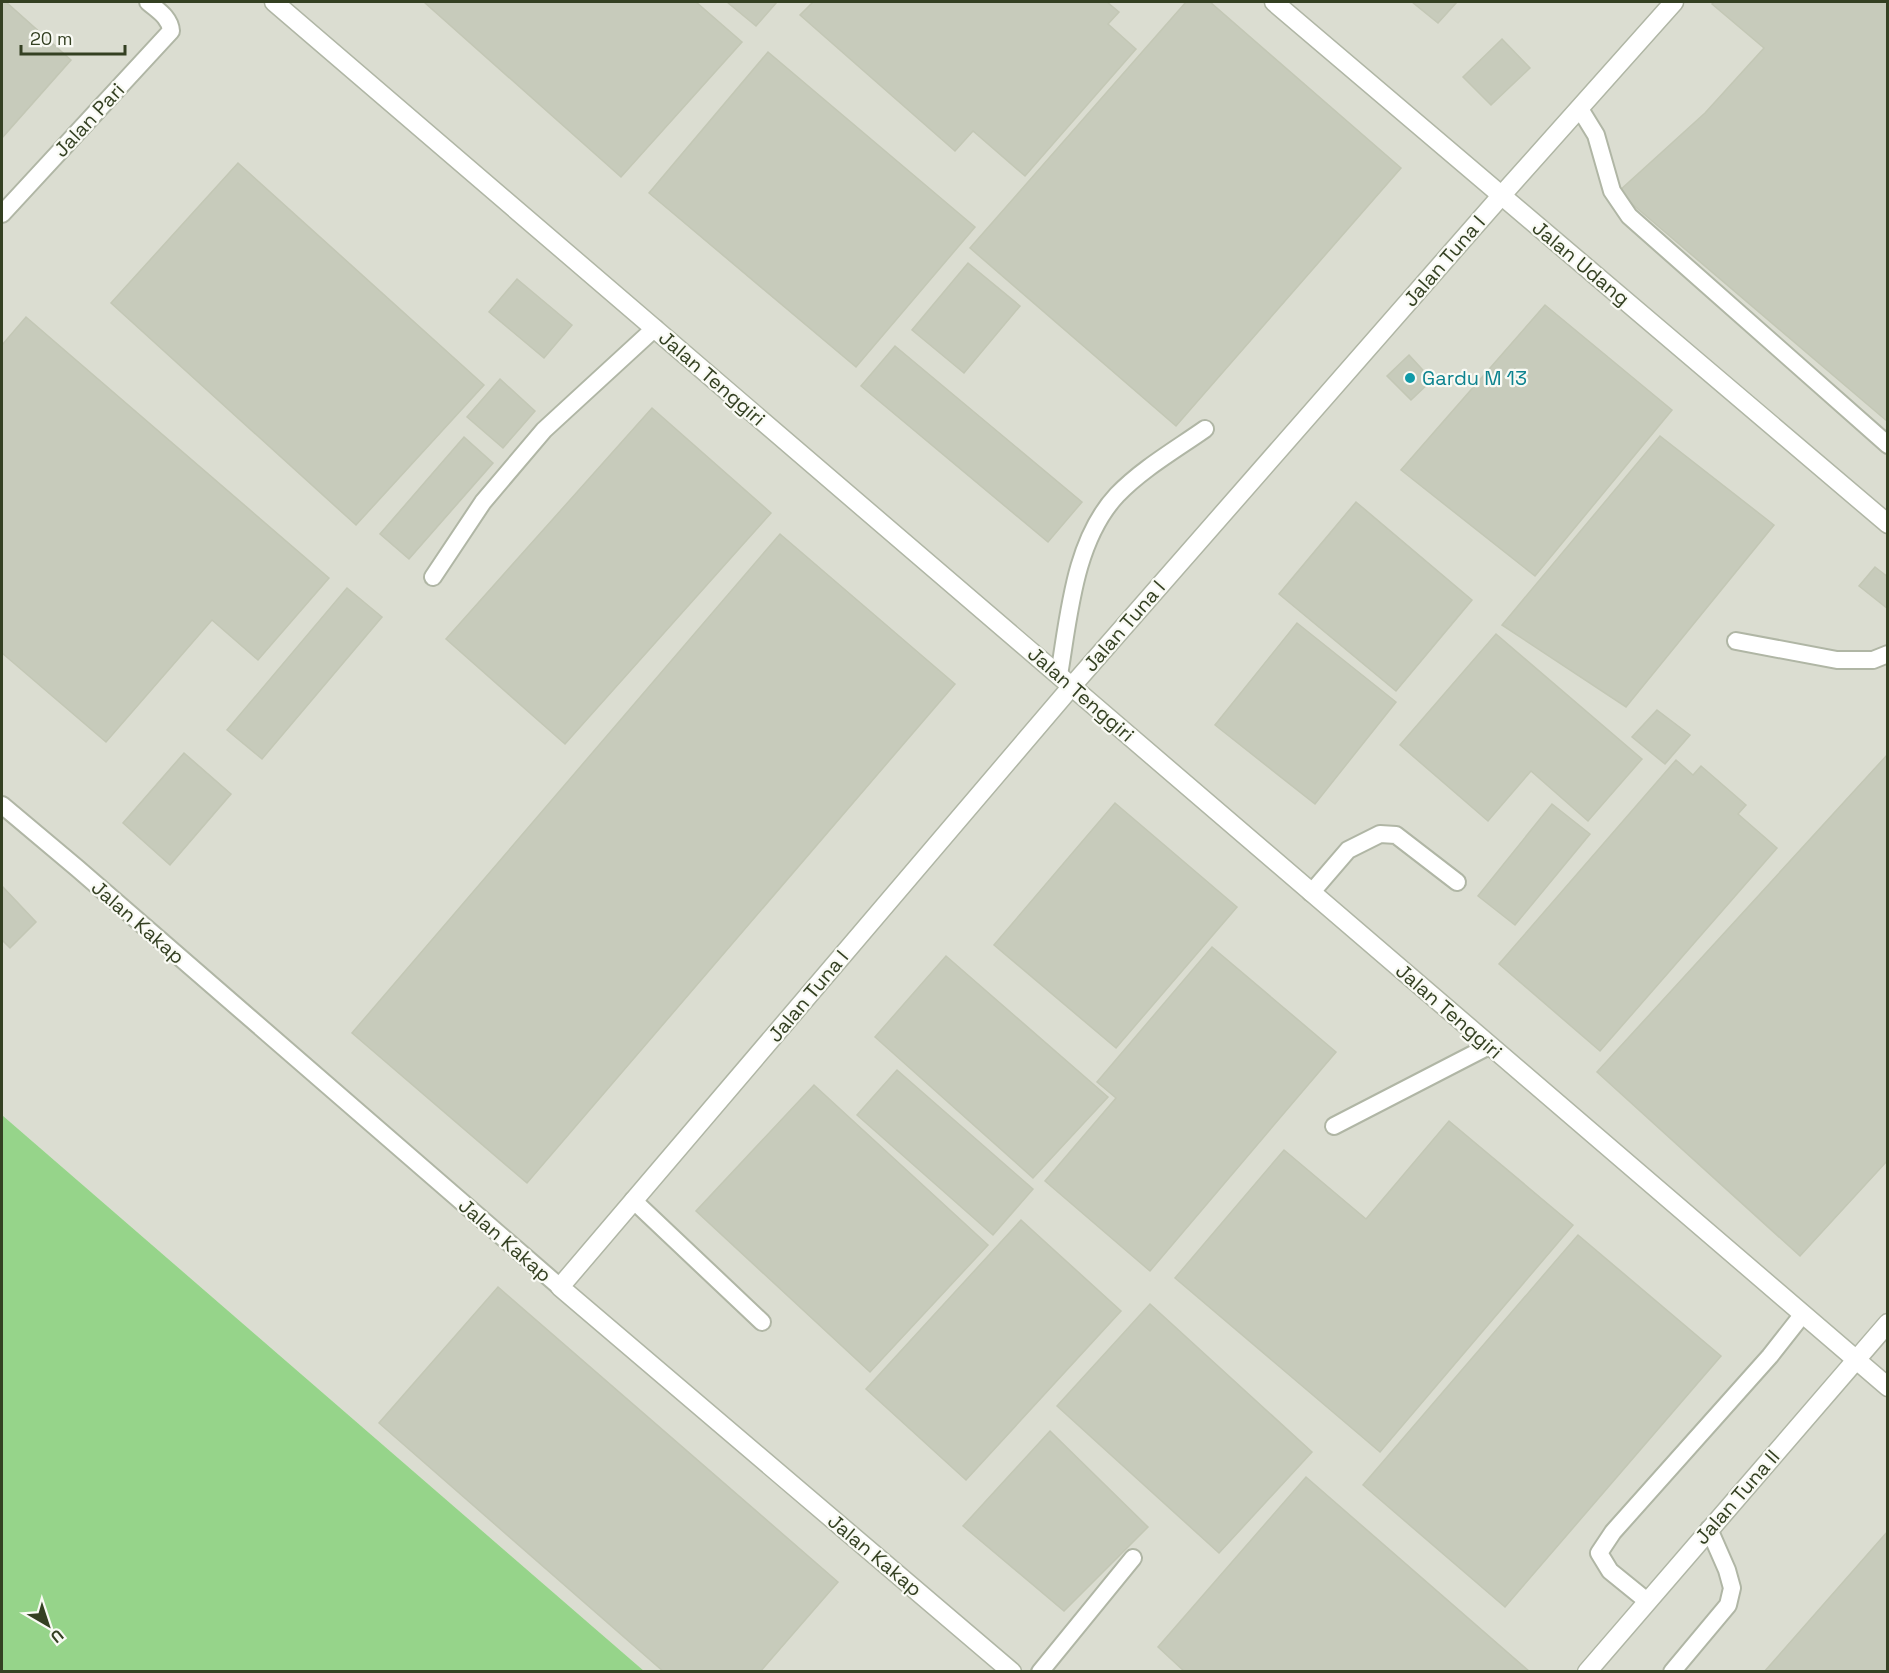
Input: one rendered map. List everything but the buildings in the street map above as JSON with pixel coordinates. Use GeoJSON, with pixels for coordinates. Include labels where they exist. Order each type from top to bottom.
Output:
{"type":"FeatureCollection","features":[{"type":"Feature","properties":{"kind":"street","name":"Jalan Tenggiri"},"geometry":{"type":"LineString","coordinates":[[274,2],[1887,1387]]}},
{"type":"Feature","properties":{"kind":"street","name":"Jalan Udang"},"geometry":{"type":"LineString","coordinates":[[1275,2],[1887,524]]}},
{"type":"Feature","properties":{"kind":"street","name":"Jalan Tuna I"},"geometry":{"type":"LineString","coordinates":[[560,1287],[1065,681],[1674,2]]}},
{"type":"Feature","properties":{"kind":"street","name":"Jalan Kakap"},"geometry":{"type":"LineString","coordinates":[[560,1287],[1012,1671]]}},
{"type":"Feature","properties":{"kind":"street","name":"Jalan Tuna II"},"geometry":{"type":"LineString","coordinates":[[1587,1671],[1887,1323]]}},
{"type":"Feature","properties":{"kind":"lane","name":"Jalan Pari"},"geometry":{"type":"LineString","coordinates":[[2,214],[171,31],[170,24],[148,2]]}},
{"type":"Feature","properties":{"kind":"lane"},"geometry":{"type":"LineString","coordinates":[[1580,109],[1596,135],[1612,191],[1629,216],[1887,445]]}},
{"type":"Feature","properties":{"kind":"lane"},"geometry":{"type":"LineString","coordinates":[[433,577],[483,502],[544,430],[655,328]]}},
{"type":"Feature","properties":{"kind":"lane"},"geometry":{"type":"LineString","coordinates":[[1065,681],[1072,594],[1097,521],[1116,496],[1135,478],[1205,429]]}},
{"type":"Feature","properties":{"kind":"lane"},"geometry":{"type":"LineString","coordinates":[[1736,641],[1837,660],[1873,660],[1887,654]]}},
{"type":"Feature","properties":{"kind":"lane","name":"Jalan Kakap"},"geometry":{"type":"LineString","coordinates":[[2,805],[560,1287]]}},
{"type":"Feature","properties":{"kind":"lane"},"geometry":{"type":"LineString","coordinates":[[1311,893],[1348,850],[1380,834],[1396,835],[1457,882]]}},
{"type":"Feature","properties":{"kind":"lane"},"geometry":{"type":"LineString","coordinates":[[1334,1126],[1489,1046]]}},
{"type":"Feature","properties":{"kind":"lane"},"geometry":{"type":"LineString","coordinates":[[633,1200],[762,1323]]}},
{"type":"Feature","properties":{"kind":"lane"},"geometry":{"type":"LineString","coordinates":[[1647,1601],[1610,1571],[1599,1553],[1613,1532],[1770,1356],[1803,1314]]}},
{"type":"Feature","properties":{"kind":"lane"},"geometry":{"type":"LineString","coordinates":[[1672,1671],[1728,1605],[1732,1588],[1727,1570],[1709,1529]]}},
{"type":"Feature","properties":{"kind":"lane"},"geometry":{"type":"LineString","coordinates":[[1040,1671],[1134,1558]]}},
{"type":"Feature","properties":{"kind":"shaded area"},"geometry":{"type":"Polygon","coordinates":[[[2,2],[1887,2],[1887,1671],[644,1671],[2,1115],[2,2]]]}},
{"type":"Feature","properties":{"kind":"shaded area"},"geometry":{"type":"Polygon","coordinates":[[[2,1115],[644,1671],[2,1671],[2,1115]]]}},
{"type":"Feature","properties":{"kind":"place","name":"Gardu M 13"},"geometry":{"type":"Point","coordinates":[1410,378]}}]}
